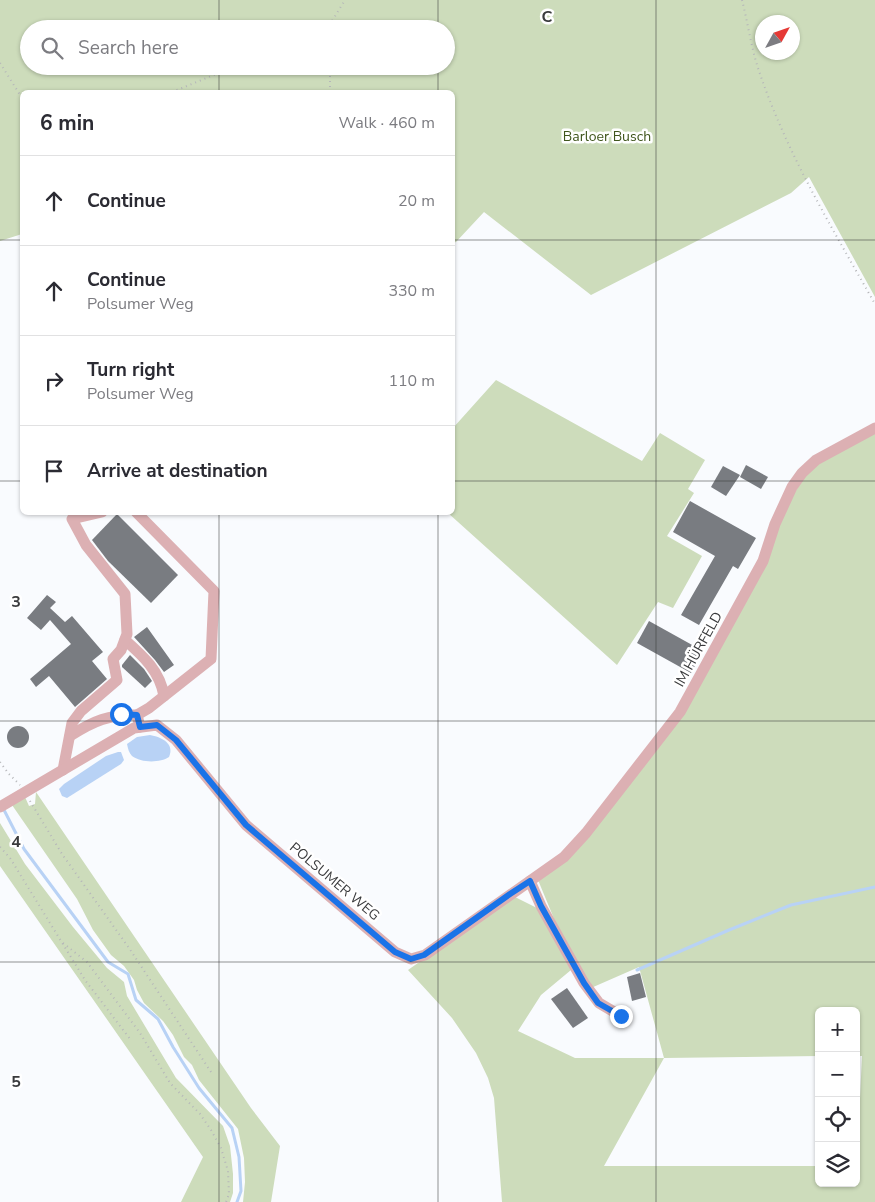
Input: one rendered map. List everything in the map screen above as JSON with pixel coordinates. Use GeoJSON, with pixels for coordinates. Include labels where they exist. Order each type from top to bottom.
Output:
{"type":"FeatureCollection","features":[{"type":"Feature","properties":{"kind":"street","name":"IM HÜRFELD"},"geometry":{"type":"LineString","coordinates":[[530,881],[564,857],[581,839],[680,712],[763,561],[775,524],[792,486],[816,460],[875,428]]}},
{"type":"Feature","properties":{"kind":"street"},"geometry":{"type":"LineString","coordinates":[[64,770],[72,723],[81,711],[117,680],[113,659],[121,650],[127,634],[125,594],[86,545],[72,518],[87,515]]}},
{"type":"Feature","properties":{"kind":"street"},"geometry":{"type":"LineString","coordinates":[[70,736],[88,724],[101,719],[121,714],[137,715],[211,659],[214,592],[139,515]]}},
{"type":"Feature","properties":{"kind":"street"},"geometry":{"type":"LineString","coordinates":[[125,640],[156,671],[162,683],[164,696]]}},
{"type":"Feature","properties":{"kind":"street"},"geometry":{"type":"LineString","coordinates":[[0,807],[134,728],[140,727],[137,715]]}},
{"type":"Feature","properties":{"kind":"street","name":"POLSUMER WEG"},"geometry":{"type":"LineString","coordinates":[[140,727],[157,725],[176,740],[246,825],[395,952],[411,959],[424,955],[530,881]]}},
{"type":"Feature","properties":{"kind":"street"},"geometry":{"type":"LineString","coordinates":[[530,881],[541,906],[584,983],[598,1003],[621,1016]]}},
{"type":"Feature","properties":{"kind":"path"},"geometry":{"type":"LineString","coordinates":[[333,20],[345,0]]}},
{"type":"Feature","properties":{"kind":"path"},"geometry":{"type":"LineString","coordinates":[[742,0],[758,70],[793,156],[875,304]]}},
{"type":"Feature","properties":{"kind":"path"},"geometry":{"type":"LineString","coordinates":[[0,63],[20,95]]}},
{"type":"Feature","properties":{"kind":"path"},"geometry":{"type":"LineString","coordinates":[[177,90],[214,75]]}},
{"type":"Feature","properties":{"kind":"path"},"geometry":{"type":"LineString","coordinates":[[330,75],[330,90]]}},
{"type":"Feature","properties":{"kind":"path"},"geometry":{"type":"LineString","coordinates":[[0,762],[24,792],[62,854],[129,948],[211,1072]]}},
{"type":"Feature","properties":{"kind":"path"},"geometry":{"type":"LineString","coordinates":[[0,847],[10,858],[86,980],[130,1039]]}},
{"type":"Feature","properties":{"kind":"path"},"geometry":{"type":"LineString","coordinates":[[63,943],[87,962],[140,1034],[170,1083],[200,1114],[211,1130],[221,1148],[228,1171],[229,1194],[226,1202]]}},
{"type":"Feature","properties":{"kind":"green space","name":"Barloer Busch"},"geometry":{"type":"Polygon","coordinates":[[[0,0],[875,0],[875,297],[809,177],[791,193],[591,295],[484,212],[455,242],[455,90],[20,90],[20,235],[0,241],[0,0]]]}},
{"type":"Feature","properties":{"kind":"green space"},"geometry":{"type":"Polygon","coordinates":[[[496,380],[642,461],[660,433],[705,460],[688,489],[694,493],[667,536],[702,556],[673,608],[658,602],[617,665],[450,515],[455,515],[455,426],[496,380]]]}},
{"type":"Feature","properties":{"kind":"green space"},"geometry":{"type":"Polygon","coordinates":[[[875,431],[875,1202],[502,1202],[494,1098],[488,1078],[476,1053],[452,1018],[408,970],[513,896],[537,908],[555,921],[538,880],[671,730],[784,509],[811,467],[875,431]],[[577,965],[541,995],[518,1031],[575,1058],[664,1058],[639,967],[591,988],[577,965]],[[815,1007],[815,1056],[664,1058],[604,1166],[815,1166],[815,1187],[860,1187],[862,1056],[860,1056],[860,1007],[815,1007]]]}},
{"type":"Feature","properties":{"kind":"green space"},"geometry":{"type":"Polygon","coordinates":[[[36,792],[251,1108],[280,1146],[271,1202],[243,1202],[245,1182],[244,1158],[238,1129],[199,1080],[192,1065],[184,1057],[173,1035],[163,1021],[144,1003],[134,980],[124,966],[111,955],[93,930],[77,899],[12,805],[25,797],[29,806],[35,804],[36,792]]]}},
{"type":"Feature","properties":{"kind":"green space"},"geometry":{"type":"Polygon","coordinates":[[[0,823],[25,864],[73,927],[107,968],[124,982],[127,996],[176,1078],[223,1126],[230,1146],[233,1174],[233,1193],[230,1202],[181,1202],[203,1157],[0,866],[0,823]]]}},
{"type":"Feature","properties":{"kind":"water"},"geometry":{"type":"Polygon","coordinates":[[[150,735],[158,737],[169,744],[169,757],[150,761],[140,760],[131,755],[127,744],[137,737],[150,735]]]}},
{"type":"Feature","properties":{"kind":"water"},"geometry":{"type":"Polygon","coordinates":[[[121,752],[124,760],[121,764],[67,798],[62,796],[59,789],[64,784],[106,756],[121,752]]]}},
{"type":"Feature","properties":{"kind":"building"},"geometry":{"type":"Polygon","coordinates":[[[746,465],[768,477],[761,489],[740,477],[746,465]]]}},
{"type":"Feature","properties":{"kind":"building"},"geometry":{"type":"Polygon","coordinates":[[[723,466],[740,475],[726,496],[711,487],[723,466]]]}},
{"type":"Feature","properties":{"kind":"building"},"geometry":{"type":"Polygon","coordinates":[[[690,501],[756,538],[738,569],[733,566],[699,625],[681,615],[715,556],[673,532],[690,501]]]}},
{"type":"Feature","properties":{"kind":"building"},"geometry":{"type":"Polygon","coordinates":[[[118,515],[178,575],[151,603],[108,561],[92,540],[118,515]]]}},
{"type":"Feature","properties":{"kind":"building"},"geometry":{"type":"Polygon","coordinates":[[[47,595],[56,602],[50,608],[65,622],[72,616],[103,652],[92,661],[107,679],[75,707],[49,676],[36,687],[30,679],[71,644],[50,620],[41,630],[27,618],[47,595]]]}},
{"type":"Feature","properties":{"kind":"building"},"geometry":{"type":"Polygon","coordinates":[[[649,621],[703,651],[691,673],[637,643],[649,621]]]}},
{"type":"Feature","properties":{"kind":"building"},"geometry":{"type":"Polygon","coordinates":[[[147,627],[174,665],[164,672],[134,637],[147,627]]]}},
{"type":"Feature","properties":{"kind":"building"},"geometry":{"type":"Polygon","coordinates":[[[130,655],[144,669],[152,681],[145,688],[122,667],[130,655]]]}},
{"type":"Feature","properties":{"kind":"building"},"geometry":{"type":"Polygon","coordinates":[[[14,726],[22,726],[29,733],[29,741],[22,748],[14,748],[7,741],[7,733],[14,726]]]}},
{"type":"Feature","properties":{"kind":"building"},"geometry":{"type":"Polygon","coordinates":[[[640,973],[646,997],[632,1001],[627,977],[640,973]]]}},
{"type":"Feature","properties":{"kind":"building"},"geometry":{"type":"Polygon","coordinates":[[[567,988],[588,1018],[573,1028],[551,999],[567,988]]]}},
{"type":"Feature","properties":{"kind":"waterway"},"geometry":{"type":"LineString","coordinates":[[3,808],[24,849],[108,962],[128,974],[136,1000],[158,1019],[199,1088],[232,1128],[239,1157],[241,1191],[237,1202]]}},
{"type":"Feature","properties":{"kind":"waterway"},"geometry":{"type":"LineString","coordinates":[[637,970],[791,905],[875,887]]}},
{"type":"Feature","properties":{"kind":"route"},"geometry":{"type":"LineString","coordinates":[[121,714],[137,715],[140,727],[157,725],[176,740],[246,825],[395,952],[411,959],[424,955],[530,881],[541,906],[584,983],[598,1003],[621,1016]]}}]}
